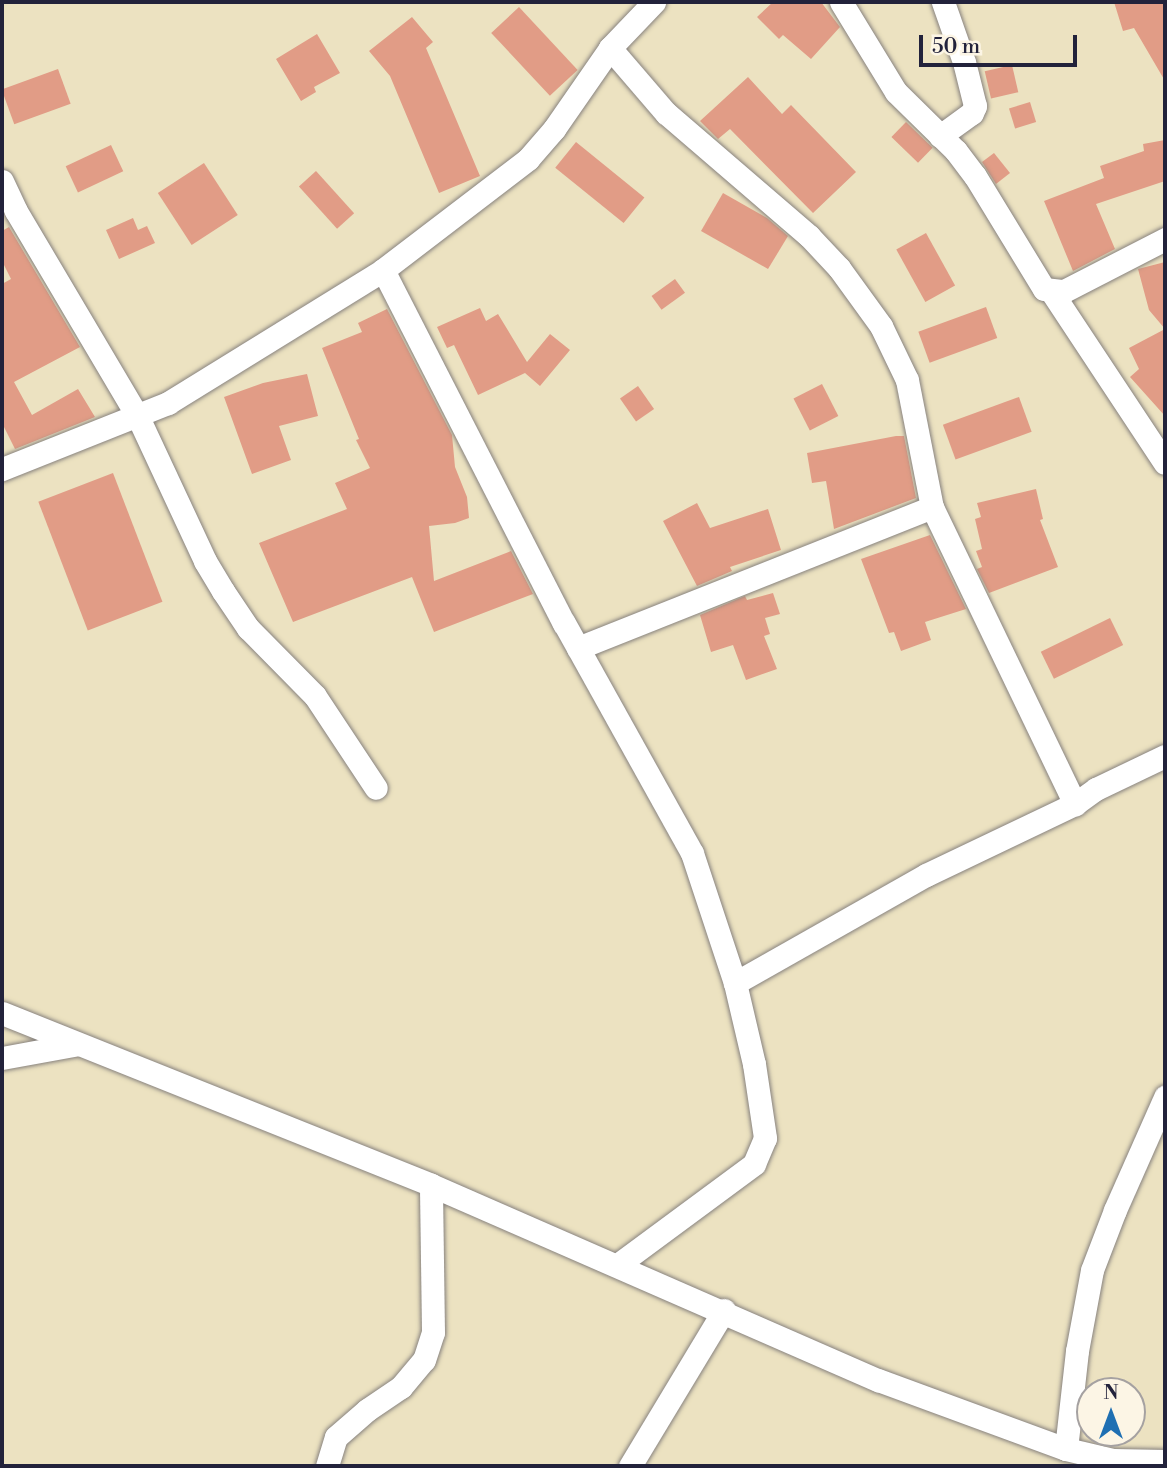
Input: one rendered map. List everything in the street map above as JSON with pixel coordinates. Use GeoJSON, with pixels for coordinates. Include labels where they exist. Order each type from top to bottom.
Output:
{"type":"FeatureCollection","features":[{"type":"Feature","properties":{"kind":"street"},"geometry":{"type":"LineString","coordinates":[[2,469],[168,403],[383,270],[528,159],[554,129],[610,48],[654,2]]}},
{"type":"Feature","properties":{"kind":"street"},"geometry":{"type":"LineString","coordinates":[[841,2],[896,93],[956,151],[1003,218],[1037,282],[1051,291],[1165,463]]}},
{"type":"Feature","properties":{"kind":"street"},"geometry":{"type":"LineString","coordinates":[[940,136],[972,113],[975,106],[964,62],[943,2]]}},
{"type":"Feature","properties":{"kind":"street"},"geometry":{"type":"LineString","coordinates":[[610,48],[666,113],[809,236],[839,268],[881,326],[907,380],[932,506],[1074,804]]}},
{"type":"Feature","properties":{"kind":"street"},"geometry":{"type":"LineString","coordinates":[[2,181],[16,211],[138,417],[205,561],[223,591],[248,628],[315,696],[376,788]]}},
{"type":"Feature","properties":{"kind":"street"},"geometry":{"type":"LineString","coordinates":[[1051,291],[1064,291],[1075,287],[1165,239]]}},
{"type":"Feature","properties":{"kind":"street"},"geometry":{"type":"LineString","coordinates":[[383,270],[578,648],[692,853],[735,983],[754,1064],[765,1138],[754,1164],[725,1189],[620,1264]]}},
{"type":"Feature","properties":{"kind":"street"},"geometry":{"type":"LineString","coordinates":[[578,648],[932,506]]}},
{"type":"Feature","properties":{"kind":"street"},"geometry":{"type":"LineString","coordinates":[[735,983],[926,875],[1074,804],[1096,789],[1165,756]]}},
{"type":"Feature","properties":{"kind":"street"},"geometry":{"type":"LineString","coordinates":[[2,1013],[620,1264],[878,1380],[1066,1449],[1112,1463],[1165,1461]]}},
{"type":"Feature","properties":{"kind":"street"},"geometry":{"type":"LineString","coordinates":[[2,1058],[79,1044]]}},
{"type":"Feature","properties":{"kind":"street"},"geometry":{"type":"LineString","coordinates":[[1066,1449],[1077,1351],[1093,1270],[1115,1210],[1165,1097]]}},
{"type":"Feature","properties":{"kind":"street"},"geometry":{"type":"LineString","coordinates":[[327,1466],[336,1437],[367,1410],[401,1387],[425,1360],[433,1332],[431,1185]]}},
{"type":"Feature","properties":{"kind":"street"},"geometry":{"type":"LineString","coordinates":[[629,1466],[724,1310]]}},
{"type":"Feature","properties":{"kind":"building"},"geometry":{"type":"Polygon","coordinates":[[[773,2],[821,2],[840,27],[811,59],[783,35],[779,39],[757,17],[773,2]]]}},
{"type":"Feature","properties":{"kind":"building"},"geometry":{"type":"Polygon","coordinates":[[[1114,2],[1165,2],[1165,81],[1134,28],[1123,31],[1114,2]]]}},
{"type":"Feature","properties":{"kind":"building"},"geometry":{"type":"Polygon","coordinates":[[[519,7],[578,70],[550,96],[491,33],[519,7]]]}},
{"type":"Feature","properties":{"kind":"building"},"geometry":{"type":"Polygon","coordinates":[[[412,17],[433,42],[426,48],[480,176],[439,193],[390,76],[369,51],[412,17]]]}},
{"type":"Feature","properties":{"kind":"building"},"geometry":{"type":"Polygon","coordinates":[[[317,34],[340,73],[314,87],[316,92],[301,101],[276,59],[317,34]]]}},
{"type":"Feature","properties":{"kind":"building"},"geometry":{"type":"Polygon","coordinates":[[[1012,65],[1018,92],[991,99],[985,71],[1012,65]]]}},
{"type":"Feature","properties":{"kind":"building"},"geometry":{"type":"Polygon","coordinates":[[[58,69],[71,104],[14,124],[2,89],[58,69]]]}},
{"type":"Feature","properties":{"kind":"building"},"geometry":{"type":"Polygon","coordinates":[[[748,77],[782,114],[791,105],[856,172],[813,213],[730,129],[718,139],[700,121],[748,77]]]}},
{"type":"Feature","properties":{"kind":"building"},"geometry":{"type":"Polygon","coordinates":[[[1030,102],[1036,122],[1015,129],[1009,108],[1030,102]]]}},
{"type":"Feature","properties":{"kind":"building"},"geometry":{"type":"Polygon","coordinates":[[[906,122],[933,148],[918,163],[891,137],[906,122]]]}},
{"type":"Feature","properties":{"kind":"building"},"geometry":{"type":"Polygon","coordinates":[[[1165,140],[1165,181],[1096,204],[1115,249],[1073,271],[1044,201],[1104,178],[1100,166],[1144,151],[1143,144],[1165,140]]]}},
{"type":"Feature","properties":{"kind":"building"},"geometry":{"type":"Polygon","coordinates":[[[576,142],[644,197],[624,223],[555,168],[576,142]]]}},
{"type":"Feature","properties":{"kind":"building"},"geometry":{"type":"Polygon","coordinates":[[[111,145],[123,171],[78,192],[66,166],[111,145]]]}},
{"type":"Feature","properties":{"kind":"building"},"geometry":{"type":"Polygon","coordinates":[[[994,153],[1010,173],[996,184],[982,162],[994,153]]]}},
{"type":"Feature","properties":{"kind":"building"},"geometry":{"type":"Polygon","coordinates":[[[204,163],[238,215],[192,245],[158,193],[204,163]]]}},
{"type":"Feature","properties":{"kind":"building"},"geometry":{"type":"Polygon","coordinates":[[[316,171],[354,213],[337,229],[299,186],[316,171]]]}},
{"type":"Feature","properties":{"kind":"building"},"geometry":{"type":"Polygon","coordinates":[[[723,193],[767,218],[788,236],[768,269],[701,231],[723,193]]]}},
{"type":"Feature","properties":{"kind":"building"},"geometry":{"type":"Polygon","coordinates":[[[133,218],[138,230],[147,226],[155,243],[119,259],[106,230],[133,218]]]}},
{"type":"Feature","properties":{"kind":"building"},"geometry":{"type":"Polygon","coordinates":[[[9,227],[80,347],[14,382],[32,415],[78,389],[95,417],[15,449],[2,423],[2,284],[11,279],[2,261],[2,231],[9,227]]]}},
{"type":"Feature","properties":{"kind":"building"},"geometry":{"type":"Polygon","coordinates":[[[926,233],[955,285],[925,302],[896,249],[926,233]]]}},
{"type":"Feature","properties":{"kind":"building"},"geometry":{"type":"Polygon","coordinates":[[[1165,262],[1165,329],[1149,310],[1138,269],[1165,262]]]}},
{"type":"Feature","properties":{"kind":"building"},"geometry":{"type":"Polygon","coordinates":[[[675,279],[685,293],[662,310],[652,296],[675,279]]]}},
{"type":"Feature","properties":{"kind":"building"},"geometry":{"type":"Polygon","coordinates":[[[986,307],[997,338],[930,363],[918,332],[986,307]]]}},
{"type":"Feature","properties":{"kind":"building"},"geometry":{"type":"Polygon","coordinates":[[[480,308],[486,321],[498,314],[527,362],[550,334],[570,350],[540,386],[525,373],[478,395],[454,345],[447,348],[437,327],[480,308]]]}},
{"type":"Feature","properties":{"kind":"building"},"geometry":{"type":"Polygon","coordinates":[[[387,309],[452,435],[455,467],[467,497],[469,518],[455,523],[429,526],[434,581],[511,551],[533,594],[434,632],[412,577],[293,622],[259,543],[347,509],[335,483],[370,468],[356,440],[359,439],[322,348],[362,332],[358,323],[387,309]]]}},
{"type":"Feature","properties":{"kind":"building"},"geometry":{"type":"Polygon","coordinates":[[[1165,329],[1165,416],[1130,377],[1139,369],[1129,348],[1165,329]]]}},
{"type":"Feature","properties":{"kind":"building"},"geometry":{"type":"Polygon","coordinates":[[[307,374],[318,416],[279,426],[291,460],[252,474],[224,397],[263,383],[307,374]]]}},
{"type":"Feature","properties":{"kind":"building"},"geometry":{"type":"Polygon","coordinates":[[[822,384],[838,416],[810,431],[793,399],[822,384]]]}},
{"type":"Feature","properties":{"kind":"building"},"geometry":{"type":"Polygon","coordinates":[[[638,386],[654,409],[636,422],[620,399],[638,386]]]}},
{"type":"Feature","properties":{"kind":"building"},"geometry":{"type":"Polygon","coordinates":[[[1019,397],[1032,432],[956,459],[943,425],[1019,397]]]}},
{"type":"Feature","properties":{"kind":"building"},"geometry":{"type":"Polygon","coordinates":[[[904,436],[916,498],[834,529],[826,481],[812,483],[807,453],[904,436]]]}},
{"type":"Feature","properties":{"kind":"building"},"geometry":{"type":"Polygon","coordinates":[[[113,473],[162,602],[88,631],[38,502],[113,473]]]}},
{"type":"Feature","properties":{"kind":"building"},"geometry":{"type":"Polygon","coordinates":[[[1036,489],[1043,519],[1040,520],[1058,567],[989,593],[977,569],[982,567],[976,551],[982,549],[975,519],[981,517],[977,503],[1036,489]]]}},
{"type":"Feature","properties":{"kind":"building"},"geometry":{"type":"Polygon","coordinates":[[[697,503],[710,528],[768,509],[781,550],[730,567],[732,571],[697,586],[663,521],[697,503]]]}},
{"type":"Feature","properties":{"kind":"building"},"geometry":{"type":"Polygon","coordinates":[[[930,535],[966,609],[925,622],[931,640],[901,651],[894,632],[889,633],[861,559],[930,535]]]}},
{"type":"Feature","properties":{"kind":"building"},"geometry":{"type":"Polygon","coordinates":[[[773,593],[780,614],[765,618],[770,634],[764,636],[777,669],[746,680],[733,645],[711,652],[700,615],[745,596],[747,600],[773,593]]]}},
{"type":"Feature","properties":{"kind":"building"},"geometry":{"type":"Polygon","coordinates":[[[1110,618],[1123,645],[1054,679],[1041,652],[1110,618]]]}}]}
